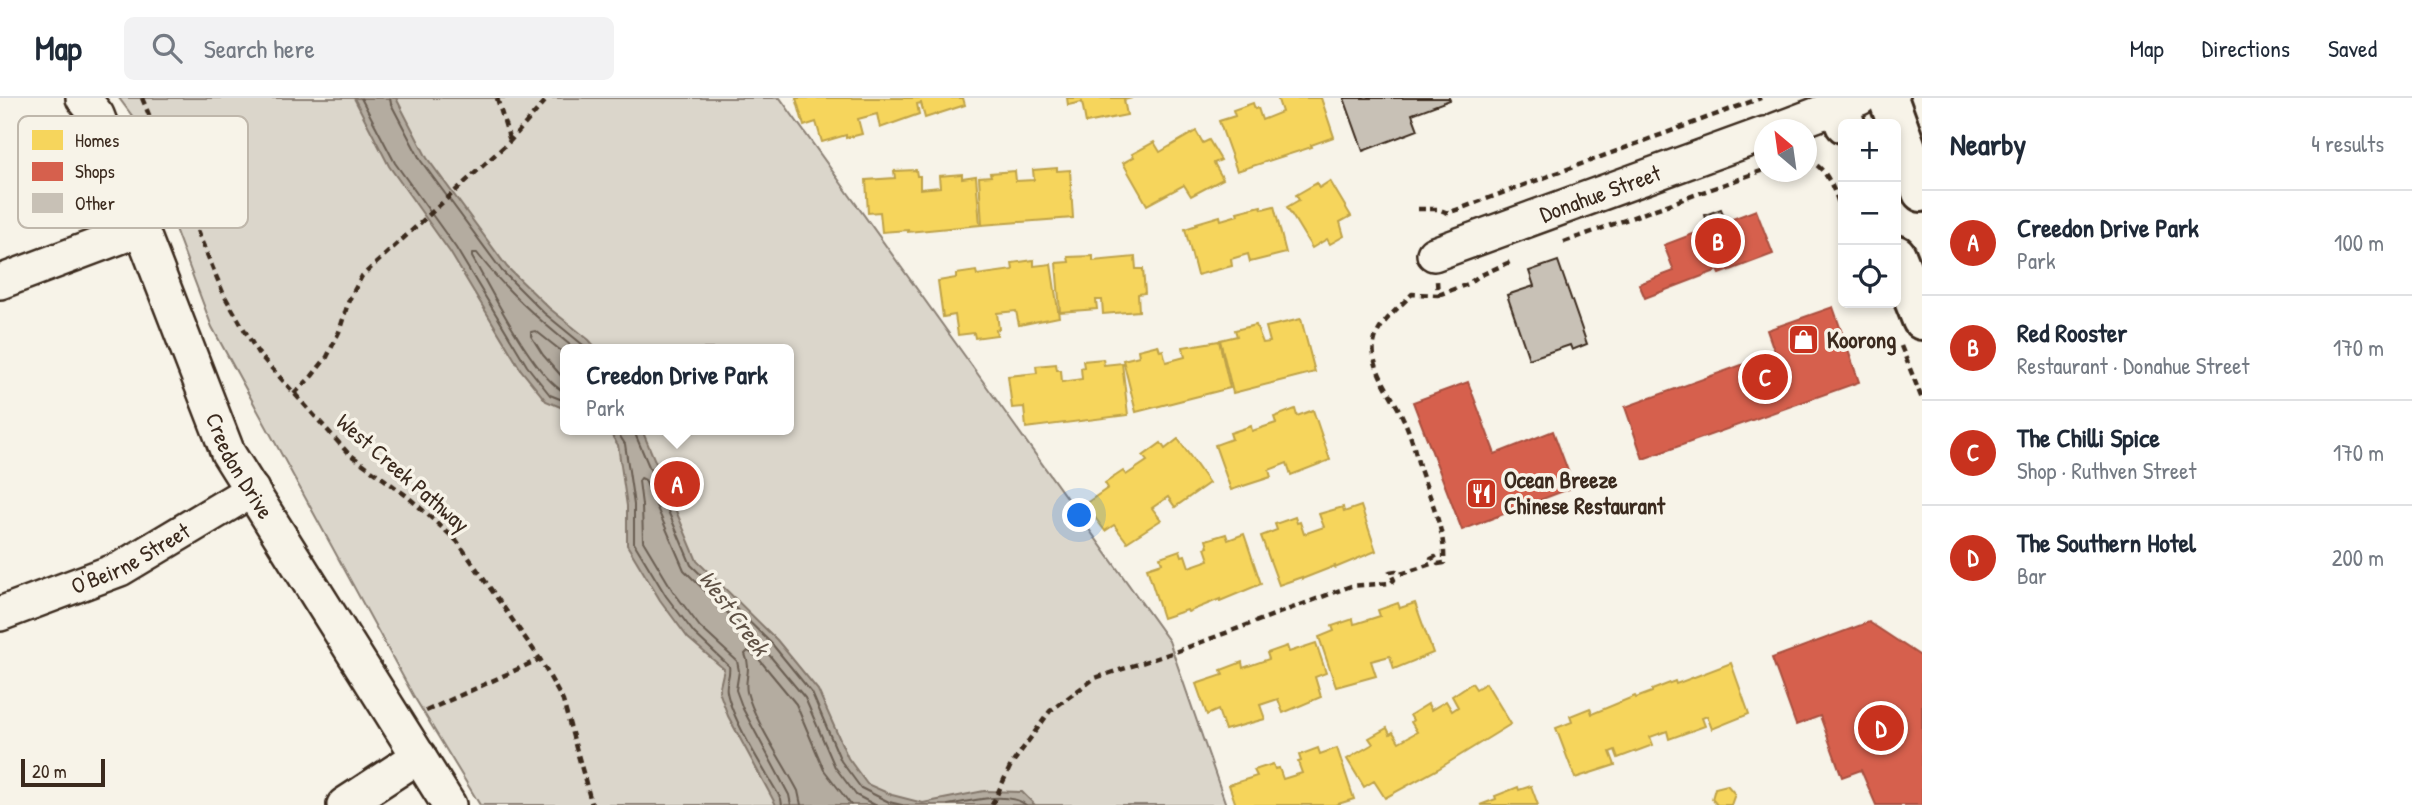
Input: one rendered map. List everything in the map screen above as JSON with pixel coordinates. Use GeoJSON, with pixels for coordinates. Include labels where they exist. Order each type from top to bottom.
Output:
{"type":"FeatureCollection","features":[{"type":"Feature","properties":{"kind":"highway"},"geometry":{"type":"LineString","coordinates":[[1888,98],[1922,192]]}},
{"type":"Feature","properties":{"kind":"highway"},"geometry":{"type":"LineString","coordinates":[[1901,281],[1910,328]]}},
{"type":"Feature","properties":{"kind":"street","name":"Creedon Drive"},"geometry":{"type":"LineString","coordinates":[[83,98],[97,116]]}},
{"type":"Feature","properties":{"kind":"street"},"geometry":{"type":"LineString","coordinates":[[1809,119],[1845,107]]}},
{"type":"Feature","properties":{"kind":"street","name":"Donahue Street"},"geometry":{"type":"LineString","coordinates":[[1434,254],[1754,138]]}},
{"type":"Feature","properties":{"kind":"street","name":"Creedon Drive"},"geometry":{"type":"LineString","coordinates":[[141,229],[228,453],[449,805]]}},
{"type":"Feature","properties":{"kind":"street"},"geometry":{"type":"LineString","coordinates":[[0,282],[141,229]]}},
{"type":"Feature","properties":{"kind":"street","name":"O'Beirne Street"},"geometry":{"type":"LineString","coordinates":[[0,614],[120,569],[252,490]]}},
{"type":"Feature","properties":{"kind":"street"},"geometry":{"type":"LineString","coordinates":[[344,805],[419,757]]}},
{"type":"Feature","properties":{"kind":"path","name":"West Creek Pathway"},"geometry":{"type":"LineString","coordinates":[[142,98],[149,116]]}},
{"type":"Feature","properties":{"kind":"path"},"geometry":{"type":"LineString","coordinates":[[497,98],[510,141]]}},
{"type":"Feature","properties":{"kind":"path"},"geometry":{"type":"LineString","coordinates":[[294,394],[313,376],[327,357],[339,332],[349,300],[362,276],[510,141],[548,98]]}},
{"type":"Feature","properties":{"kind":"path"},"geometry":{"type":"LineString","coordinates":[[1418,209],[1437,209],[1448,213],[1759,98]]}},
{"type":"Feature","properties":{"kind":"path"},"geometry":{"type":"LineString","coordinates":[[1817,165],[1822,167],[1838,202]]}},
{"type":"Feature","properties":{"kind":"path"},"geometry":{"type":"LineString","coordinates":[[1560,244],[1754,174]]}},
{"type":"Feature","properties":{"kind":"path","name":"West Creek Pathway"},"geometry":{"type":"LineString","coordinates":[[196,228],[224,295],[258,353],[348,453],[407,496],[457,541],[540,659],[563,701],[592,805]]}},
{"type":"Feature","properties":{"kind":"path"},"geometry":{"type":"LineString","coordinates":[[1434,254],[1438,295]]}},
{"type":"Feature","properties":{"kind":"path"},"geometry":{"type":"LineString","coordinates":[[992,805],[1011,765],[1050,711],[1095,678],[1175,652],[1351,586],[1391,583],[1394,580],[1391,572],[1396,570],[1400,574],[1431,565],[1431,559],[1435,557],[1438,564],[1444,563],[1445,554],[1438,522],[1404,420],[1376,365],[1374,341],[1382,325],[1412,294],[1438,295],[1468,284],[1512,261]]}},
{"type":"Feature","properties":{"kind":"path"},"geometry":{"type":"LineString","coordinates":[[1910,328],[1922,399]]}},
{"type":"Feature","properties":{"kind":"path"},"geometry":{"type":"LineString","coordinates":[[399,724],[540,659]]}},
{"type":"Feature","properties":{"kind":"shaded area"},"geometry":{"type":"Polygon","coordinates":[[[119,98],[780,98],[1169,641],[1226,805],[480,805],[413,695],[212,327],[175,228],[248,228],[248,116],[132,116],[119,98]]]}},
{"type":"Feature","properties":{"kind":"water"},"geometry":{"type":"Polygon","coordinates":[[[354,98],[396,98],[427,158],[507,267],[549,308],[593,344],[560,344],[560,407],[546,401],[521,370],[450,252],[389,166],[354,98]]]}},
{"type":"Feature","properties":{"kind":"water","name":"West Creek"},"geometry":{"type":"Polygon","coordinates":[[[611,435],[644,435],[697,561],[777,640],[818,690],[848,758],[867,784],[892,795],[923,803],[984,791],[1022,792],[1035,805],[776,805],[728,716],[719,691],[724,669],[688,638],[660,600],[627,545],[627,506],[618,445],[611,435]]]}},
{"type":"Feature","properties":{"kind":"building: Homes"},"geometry":{"type":"Polygon","coordinates":[[[796,98],[963,98],[965,105],[925,118],[921,103],[917,104],[919,114],[880,128],[877,114],[858,119],[862,134],[846,138],[846,135],[822,142],[816,122],[804,126],[796,98]]]}},
{"type":"Feature","properties":{"kind":"building: Homes"},"geometry":{"type":"Polygon","coordinates":[[[1067,98],[1132,98],[1124,100],[1127,115],[1086,123],[1082,102],[1068,105],[1067,98]]]}},
{"type":"Feature","properties":{"kind":"building: Homes"},"geometry":{"type":"Polygon","coordinates":[[[1321,98],[1334,137],[1311,145],[1312,147],[1237,171],[1219,121],[1235,116],[1233,110],[1253,103],[1262,120],[1282,112],[1278,100],[1321,98]]]}},
{"type":"Feature","properties":{"kind":"building: Homes"},"geometry":{"type":"Polygon","coordinates":[[[1196,131],[1203,143],[1209,140],[1221,160],[1214,163],[1223,179],[1191,196],[1184,185],[1147,205],[1123,163],[1134,157],[1132,154],[1154,142],[1160,152],[1196,131]]]}},
{"type":"Feature","properties":{"kind":"building: Homes"},"geometry":{"type":"Polygon","coordinates":[[[1057,168],[1057,171],[1070,170],[1073,218],[982,225],[979,177],[991,176],[990,173],[1015,171],[1016,181],[1034,180],[1033,170],[1057,168]]]}},
{"type":"Feature","properties":{"kind":"building: Homes"},"geometry":{"type":"Polygon","coordinates":[[[916,170],[917,176],[920,176],[920,189],[940,187],[939,176],[976,176],[980,225],[882,232],[880,212],[868,213],[866,180],[895,178],[894,171],[916,170]]]}},
{"type":"Feature","properties":{"kind":"building: Homes"},"geometry":{"type":"Polygon","coordinates":[[[1330,181],[1351,216],[1340,222],[1344,236],[1330,244],[1327,239],[1312,248],[1287,207],[1299,200],[1296,195],[1317,183],[1319,188],[1330,181]]]}},
{"type":"Feature","properties":{"kind":"building: Homes"},"geometry":{"type":"Polygon","coordinates":[[[1261,206],[1262,209],[1274,206],[1286,253],[1250,262],[1248,254],[1231,259],[1232,266],[1197,275],[1185,229],[1197,225],[1196,223],[1220,216],[1221,220],[1238,215],[1237,212],[1261,206]]]}},
{"type":"Feature","properties":{"kind":"building: Homes"},"geometry":{"type":"Polygon","coordinates":[[[1093,256],[1093,261],[1135,257],[1136,269],[1143,269],[1145,293],[1138,294],[1139,311],[1103,314],[1102,300],[1096,300],[1097,309],[1060,312],[1056,263],[1069,262],[1068,257],[1093,256]]]}},
{"type":"Feature","properties":{"kind":"building: Homes"},"geometry":{"type":"Polygon","coordinates":[[[1034,260],[1034,266],[1051,264],[1059,317],[1019,325],[1016,311],[997,313],[997,335],[975,338],[974,333],[958,335],[955,315],[943,317],[938,281],[956,278],[956,274],[976,271],[977,275],[1013,270],[1012,263],[1034,260]]]}},
{"type":"Feature","properties":{"kind":"building: Homes"},"geometry":{"type":"Polygon","coordinates":[[[1301,319],[1315,372],[1233,393],[1220,340],[1237,336],[1235,330],[1256,325],[1263,343],[1270,342],[1266,327],[1301,319]]]}},
{"type":"Feature","properties":{"kind":"building: Homes"},"geometry":{"type":"Polygon","coordinates":[[[1219,341],[1230,388],[1136,412],[1123,360],[1139,356],[1138,350],[1158,345],[1160,351],[1163,350],[1166,362],[1185,357],[1183,347],[1219,341]]]}},
{"type":"Feature","properties":{"kind":"building: Homes"},"geometry":{"type":"Polygon","coordinates":[[[1103,359],[1104,365],[1122,363],[1128,415],[1026,428],[1024,407],[1012,408],[1008,376],[1037,373],[1036,366],[1056,364],[1057,370],[1061,370],[1062,382],[1082,379],[1083,361],[1103,359]]]}},
{"type":"Feature","properties":{"kind":"building: Homes"},"geometry":{"type":"Polygon","coordinates":[[[1295,409],[1297,416],[1313,410],[1330,460],[1291,475],[1287,463],[1269,470],[1271,477],[1231,490],[1215,445],[1232,439],[1230,433],[1251,426],[1252,431],[1276,423],[1274,417],[1295,409]]]}},
{"type":"Feature","properties":{"kind":"building: Homes"},"geometry":{"type":"Polygon","coordinates":[[[1178,439],[1209,483],[1175,507],[1168,497],[1152,508],[1161,520],[1127,542],[1114,525],[1105,531],[1085,504],[1108,488],[1105,483],[1123,471],[1126,475],[1147,461],[1143,456],[1161,443],[1165,449],[1178,439]]]}},
{"type":"Feature","properties":{"kind":"building: Homes"},"geometry":{"type":"Polygon","coordinates":[[[1361,506],[1376,551],[1335,568],[1279,585],[1261,536],[1277,530],[1275,524],[1295,517],[1304,534],[1324,527],[1319,514],[1343,507],[1344,512],[1361,506]]]}},
{"type":"Feature","properties":{"kind":"building: Homes"},"geometry":{"type":"Polygon","coordinates":[[[1226,534],[1228,540],[1244,534],[1261,584],[1220,601],[1163,618],[1147,568],[1162,563],[1160,557],[1180,550],[1189,567],[1209,560],[1205,548],[1208,547],[1206,540],[1226,534]]]}},
{"type":"Feature","properties":{"kind":"building: Homes"},"geometry":{"type":"Polygon","coordinates":[[[1398,603],[1400,608],[1415,603],[1433,653],[1394,669],[1390,656],[1371,661],[1376,676],[1336,687],[1319,637],[1334,631],[1332,626],[1353,619],[1354,624],[1380,616],[1378,610],[1398,603]]]}},
{"type":"Feature","properties":{"kind":"building: Homes"},"geometry":{"type":"Polygon","coordinates":[[[1316,643],[1326,673],[1315,677],[1321,697],[1283,713],[1278,699],[1260,705],[1265,719],[1225,730],[1218,710],[1207,715],[1196,684],[1223,675],[1221,670],[1242,662],[1243,668],[1269,659],[1267,653],[1287,646],[1289,652],[1316,643]]]}},
{"type":"Feature","properties":{"kind":"building: Homes"},"geometry":{"type":"Polygon","coordinates":[[[1731,663],[1749,714],[1712,729],[1707,716],[1702,718],[1705,726],[1669,739],[1667,731],[1650,737],[1653,745],[1618,758],[1615,750],[1610,752],[1615,765],[1575,778],[1556,728],[1572,722],[1570,716],[1590,708],[1592,714],[1675,681],[1676,684],[1731,663]]]}},
{"type":"Feature","properties":{"kind":"building: Homes"},"geometry":{"type":"Polygon","coordinates":[[[1472,683],[1476,689],[1486,683],[1511,724],[1385,798],[1374,781],[1364,787],[1347,759],[1373,744],[1369,738],[1387,728],[1399,742],[1417,732],[1410,715],[1428,704],[1431,710],[1446,701],[1452,711],[1458,707],[1452,696],[1472,683]]]}},
{"type":"Feature","properties":{"kind":"building: Homes"},"geometry":{"type":"Polygon","coordinates":[[[1318,748],[1320,754],[1337,748],[1354,799],[1335,805],[1236,805],[1229,785],[1257,776],[1254,770],[1273,764],[1275,769],[1279,768],[1283,779],[1302,773],[1298,762],[1301,761],[1299,755],[1318,748]]]}},
{"type":"Feature","properties":{"kind":"building: Homes"},"geometry":{"type":"Polygon","coordinates":[[[1727,785],[1735,794],[1731,805],[1717,805],[1712,799],[1715,788],[1727,785]]]}},
{"type":"Feature","properties":{"kind":"building: Homes"},"geometry":{"type":"Polygon","coordinates":[[[1531,786],[1538,805],[1480,805],[1518,787],[1519,790],[1531,786]]]}},
{"type":"Feature","properties":{"kind":"building: Shops"},"geometry":{"type":"Polygon","coordinates":[[[1756,210],[1773,254],[1720,274],[1718,270],[1645,298],[1639,284],[1674,271],[1664,245],[1756,210]]]}},
{"type":"Feature","properties":{"kind":"building: Shops"},"geometry":{"type":"Polygon","coordinates":[[[1833,307],[1859,382],[1643,459],[1625,407],[1775,353],[1767,330],[1833,307]]]}},
{"type":"Feature","properties":{"kind":"building: Shops"},"geometry":{"type":"Polygon","coordinates":[[[1468,382],[1495,454],[1553,431],[1574,487],[1462,530],[1413,402],[1468,382]]]}},
{"type":"Feature","properties":{"kind":"building: Shops"},"geometry":{"type":"Polygon","coordinates":[[[1869,622],[1922,657],[1922,805],[1876,805],[1861,770],[1842,777],[1820,716],[1796,725],[1772,658],[1869,622]]]}},
{"type":"Feature","properties":{"kind":"building: Other"},"geometry":{"type":"Polygon","coordinates":[[[1344,98],[1450,100],[1412,114],[1418,130],[1363,151],[1344,98]]]}},
{"type":"Feature","properties":{"kind":"building: Other"},"geometry":{"type":"Polygon","coordinates":[[[1721,209],[1726,222],[1709,228],[1705,215],[1721,209]]]}},
{"type":"Feature","properties":{"kind":"building: Other"},"geometry":{"type":"Polygon","coordinates":[[[1558,261],[1587,344],[1572,350],[1570,345],[1529,359],[1507,295],[1534,286],[1529,271],[1558,261]]]}},
{"type":"Feature","properties":{"kind":"place","name":"Red Rooster"},"geometry":{"type":"Point","coordinates":[1718,241]}},
{"type":"Feature","properties":{"kind":"place","name":"Koorong"},"geometry":{"type":"Point","coordinates":[1804,340]}},
{"type":"Feature","properties":{"kind":"place","name":"The Chilli Spice"},"geometry":{"type":"Point","coordinates":[1765,377]}},
{"type":"Feature","properties":{"kind":"place","name":"Creedon Drive Park"},"geometry":{"type":"Point","coordinates":[677,484]}},
{"type":"Feature","properties":{"kind":"place","name":"Ocean Breeze Chinese Restaurant"},"geometry":{"type":"Point","coordinates":[1481,493]}},
{"type":"Feature","properties":{"kind":"place","name":"The Southern Hotel"},"geometry":{"type":"Point","coordinates":[1881,728]}}]}
